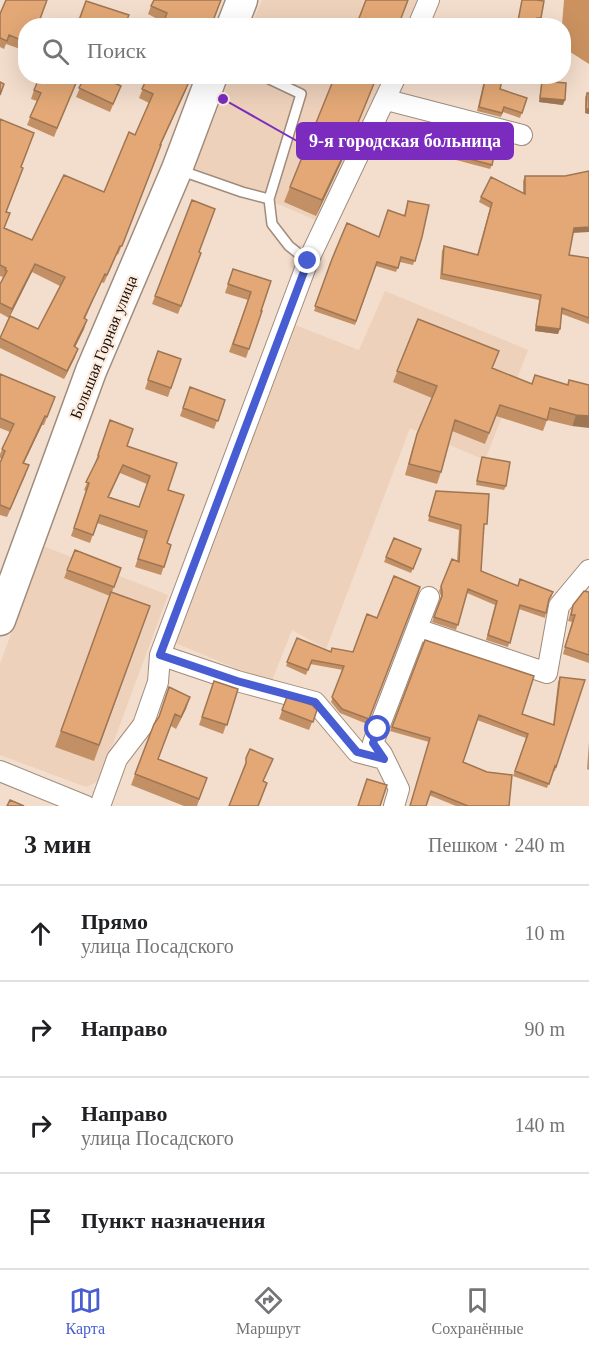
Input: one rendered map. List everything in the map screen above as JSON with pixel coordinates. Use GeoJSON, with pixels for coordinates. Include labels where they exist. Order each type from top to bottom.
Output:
{"type":"FeatureCollection","features":[{"type":"Feature","properties":{"kind":"main road"},"geometry":{"type":"LineString","coordinates":[[235,18],[242,0]]}},
{"type":"Feature","properties":{"kind":"main road","name":"Большая Горная улица"},"geometry":{"type":"LineString","coordinates":[[0,620],[91,370],[177,169],[209,84]]}},
{"type":"Feature","properties":{"kind":"street"},"geometry":{"type":"LineString","coordinates":[[421,18],[429,0]]}},
{"type":"Feature","properties":{"kind":"street"},"geometry":{"type":"LineString","coordinates":[[100,806],[117,759],[143,725],[158,682],[160,655],[308,261],[393,84]]}},
{"type":"Feature","properties":{"kind":"street"},"geometry":{"type":"LineString","coordinates":[[387,100],[522,135]]}},
{"type":"Feature","properties":{"kind":"street"},"geometry":{"type":"LineString","coordinates":[[417,629],[546,673],[559,606],[589,570]]}},
{"type":"Feature","properties":{"kind":"street"},"geometry":{"type":"LineString","coordinates":[[394,806],[399,789],[373,743],[429,597]]}},
{"type":"Feature","properties":{"kind":"street"},"geometry":{"type":"LineString","coordinates":[[160,655],[237,681],[315,702],[357,752],[384,759]]}},
{"type":"Feature","properties":{"kind":"street"},"geometry":{"type":"LineString","coordinates":[[0,771],[86,806]]}},
{"type":"Feature","properties":{"kind":"lane"},"geometry":{"type":"LineString","coordinates":[[280,84],[301,94],[269,199],[272,224],[289,246],[308,261]]}},
{"type":"Feature","properties":{"kind":"lane"},"geometry":{"type":"LineString","coordinates":[[177,169],[269,199]]}},
{"type":"Feature","properties":{"kind":"shaded area"},"geometry":{"type":"Polygon","coordinates":[[[262,0],[424,0],[417,18],[254,18],[262,0]]]}},
{"type":"Feature","properties":{"kind":"shaded area"},"geometry":{"type":"Polygon","coordinates":[[[564,0],[589,0],[589,64],[571,52],[571,18],[563,18],[564,0]]]}},
{"type":"Feature","properties":{"kind":"shaded area"},"geometry":{"type":"Polygon","coordinates":[[[228,84],[391,84],[334,228],[194,168],[228,84]]]}},
{"type":"Feature","properties":{"kind":"shaded area"},"geometry":{"type":"Polygon","coordinates":[[[385,291],[528,350],[485,460],[410,428],[326,649],[292,630],[271,683],[173,642],[295,325],[359,350],[385,291]]]}},
{"type":"Feature","properties":{"kind":"shaded area"},"geometry":{"type":"Polygon","coordinates":[[[43,546],[168,595],[101,776],[95,783],[86,787],[0,755],[0,664],[43,546]]]}},
{"type":"Feature","properties":{"kind":"building"},"geometry":{"type":"Polygon","coordinates":[[[6,0],[47,0],[40,18],[18,18],[18,39],[9,35],[7,41],[0,38],[0,14],[6,0]]]}},
{"type":"Feature","properties":{"kind":"building"},"geometry":{"type":"Polygon","coordinates":[[[154,0],[221,0],[214,18],[165,18],[167,13],[151,6],[154,0]]]}},
{"type":"Feature","properties":{"kind":"building"},"geometry":{"type":"Polygon","coordinates":[[[366,0],[408,0],[401,18],[359,18],[366,0]]]}},
{"type":"Feature","properties":{"kind":"building"},"geometry":{"type":"Polygon","coordinates":[[[522,0],[544,1],[541,18],[519,18],[522,0]]]}},
{"type":"Feature","properties":{"kind":"building"},"geometry":{"type":"Polygon","coordinates":[[[86,1],[129,15],[128,18],[80,18],[86,1]]]}},
{"type":"Feature","properties":{"kind":"building"},"geometry":{"type":"Polygon","coordinates":[[[0,82],[4,84],[0,95],[0,82]]]}},
{"type":"Feature","properties":{"kind":"building"},"geometry":{"type":"Polygon","coordinates":[[[37,84],[76,84],[57,128],[30,117],[41,93],[34,90],[37,84]]]}},
{"type":"Feature","properties":{"kind":"building"},"geometry":{"type":"Polygon","coordinates":[[[81,84],[121,86],[113,104],[79,88],[81,84]]]}},
{"type":"Feature","properties":{"kind":"building"},"geometry":{"type":"Polygon","coordinates":[[[144,84],[188,84],[160,145],[122,246],[107,275],[105,274],[84,318],[87,320],[74,346],[78,349],[67,371],[0,338],[10,316],[38,329],[65,277],[35,264],[12,309],[0,303],[0,284],[7,271],[0,265],[0,119],[34,133],[6,212],[10,213],[4,228],[32,240],[64,175],[104,192],[129,132],[135,135],[153,94],[142,89],[144,84]]]}},
{"type":"Feature","properties":{"kind":"building"},"geometry":{"type":"Polygon","coordinates":[[[332,84],[374,84],[353,135],[322,200],[290,187],[332,84]]]}},
{"type":"Feature","properties":{"kind":"building"},"geometry":{"type":"Polygon","coordinates":[[[484,84],[501,84],[500,89],[527,98],[522,113],[504,107],[502,113],[479,107],[484,84]]]}},
{"type":"Feature","properties":{"kind":"building"},"geometry":{"type":"Polygon","coordinates":[[[542,84],[566,84],[565,100],[540,98],[542,84]]]}},
{"type":"Feature","properties":{"kind":"building"},"geometry":{"type":"Polygon","coordinates":[[[587,93],[589,93],[589,109],[586,109],[587,93]]]}},
{"type":"Feature","properties":{"kind":"building"},"geometry":{"type":"Polygon","coordinates":[[[450,124],[498,136],[492,165],[443,152],[450,124]]]}},
{"type":"Feature","properties":{"kind":"building"},"geometry":{"type":"Polygon","coordinates":[[[589,171],[589,227],[574,228],[569,255],[589,258],[589,318],[562,308],[560,329],[536,326],[541,295],[442,274],[444,246],[478,255],[492,203],[481,197],[491,177],[525,194],[525,176],[565,176],[589,171]]]}},
{"type":"Feature","properties":{"kind":"building"},"geometry":{"type":"Polygon","coordinates":[[[192,200],[215,209],[181,306],[155,296],[192,200]]]}},
{"type":"Feature","properties":{"kind":"building"},"geometry":{"type":"Polygon","coordinates":[[[408,201],[429,205],[415,261],[401,257],[398,268],[377,262],[356,321],[315,306],[347,223],[379,237],[388,210],[405,216],[408,201]]]}},
{"type":"Feature","properties":{"kind":"building"},"geometry":{"type":"Polygon","coordinates":[[[233,269],[271,281],[249,349],[233,344],[251,292],[228,284],[233,269]]]}},
{"type":"Feature","properties":{"kind":"building"},"geometry":{"type":"Polygon","coordinates":[[[418,319],[499,351],[492,368],[532,384],[535,375],[568,385],[569,380],[589,385],[589,416],[550,408],[547,420],[500,405],[489,433],[455,420],[441,472],[409,464],[417,434],[437,386],[397,371],[418,319]]]}},
{"type":"Feature","properties":{"kind":"building"},"geometry":{"type":"Polygon","coordinates":[[[158,351],[181,359],[171,388],[148,380],[158,351]]]}},
{"type":"Feature","properties":{"kind":"building"},"geometry":{"type":"Polygon","coordinates":[[[0,374],[55,397],[23,463],[29,465],[10,509],[0,505],[0,463],[5,451],[2,449],[14,424],[0,418],[0,374]]]}},
{"type":"Feature","properties":{"kind":"building"},"geometry":{"type":"Polygon","coordinates":[[[190,387],[225,400],[218,421],[183,408],[190,387]]]}},
{"type":"Feature","properties":{"kind":"building"},"geometry":{"type":"Polygon","coordinates":[[[110,420],[133,429],[127,446],[177,463],[168,490],[184,495],[167,543],[171,545],[164,567],[138,559],[147,531],[100,515],[93,535],[74,528],[89,483],[86,482],[110,420]],[[123,465],[108,497],[139,507],[150,476],[123,465]]]}},
{"type":"Feature","properties":{"kind":"building"},"geometry":{"type":"Polygon","coordinates":[[[482,457],[510,462],[506,486],[477,481],[482,457]]]}},
{"type":"Feature","properties":{"kind":"building"},"geometry":{"type":"Polygon","coordinates":[[[436,491],[489,494],[487,524],[484,524],[481,571],[518,586],[520,579],[553,592],[546,613],[520,605],[510,643],[488,635],[497,601],[468,589],[458,625],[434,617],[442,596],[441,586],[452,559],[459,562],[461,525],[429,516],[436,491]]]}},
{"type":"Feature","properties":{"kind":"building"},"geometry":{"type":"Polygon","coordinates":[[[394,538],[421,549],[413,569],[386,557],[394,538]]]}},
{"type":"Feature","properties":{"kind":"building"},"geometry":{"type":"Polygon","coordinates":[[[75,550],[121,568],[114,587],[67,570],[75,550]]]}},
{"type":"Feature","properties":{"kind":"building"},"geometry":{"type":"Polygon","coordinates":[[[394,576],[420,587],[369,719],[342,709],[332,697],[344,666],[312,660],[308,670],[287,662],[297,638],[331,652],[332,648],[353,652],[367,614],[377,618],[394,576]]]}},
{"type":"Feature","properties":{"kind":"building"},"geometry":{"type":"Polygon","coordinates":[[[584,591],[589,592],[589,655],[565,647],[575,615],[571,615],[573,605],[584,591]]]}},
{"type":"Feature","properties":{"kind":"building"},"geometry":{"type":"Polygon","coordinates":[[[111,592],[150,606],[99,745],[61,731],[111,592]]]}},
{"type":"Feature","properties":{"kind":"building"},"geometry":{"type":"Polygon","coordinates":[[[425,640],[534,676],[522,714],[554,725],[560,677],[585,680],[549,784],[515,771],[528,734],[479,715],[463,762],[487,772],[512,775],[509,806],[468,806],[431,791],[426,806],[410,806],[430,738],[392,727],[425,640]]]}},
{"type":"Feature","properties":{"kind":"building"},"geometry":{"type":"Polygon","coordinates":[[[214,681],[238,689],[227,725],[202,717],[214,681]]]}},
{"type":"Feature","properties":{"kind":"building"},"geometry":{"type":"Polygon","coordinates":[[[169,687],[190,697],[181,717],[175,714],[158,759],[207,778],[199,799],[135,774],[169,687]]]}},
{"type":"Feature","properties":{"kind":"building"},"geometry":{"type":"Polygon","coordinates":[[[287,697],[312,705],[317,710],[313,722],[282,710],[287,697]]]}},
{"type":"Feature","properties":{"kind":"building"},"geometry":{"type":"Polygon","coordinates":[[[250,749],[273,759],[263,781],[267,783],[258,806],[229,806],[246,763],[250,749]]]}},
{"type":"Feature","properties":{"kind":"building"},"geometry":{"type":"Polygon","coordinates":[[[367,779],[387,785],[380,806],[358,806],[367,779]]]}},
{"type":"Feature","properties":{"kind":"building"},"geometry":{"type":"Polygon","coordinates":[[[10,800],[24,806],[7,806],[10,800]]]}},
{"type":"Feature","properties":{"kind":"place","name":"9-я городская больница"},"geometry":{"type":"Point","coordinates":[223,99]}},
{"type":"Feature","properties":{"kind":"route"},"geometry":{"type":"LineString","coordinates":[[308,261],[160,655],[237,681],[315,702],[357,752],[384,759],[373,743],[378,729]]}}]}
